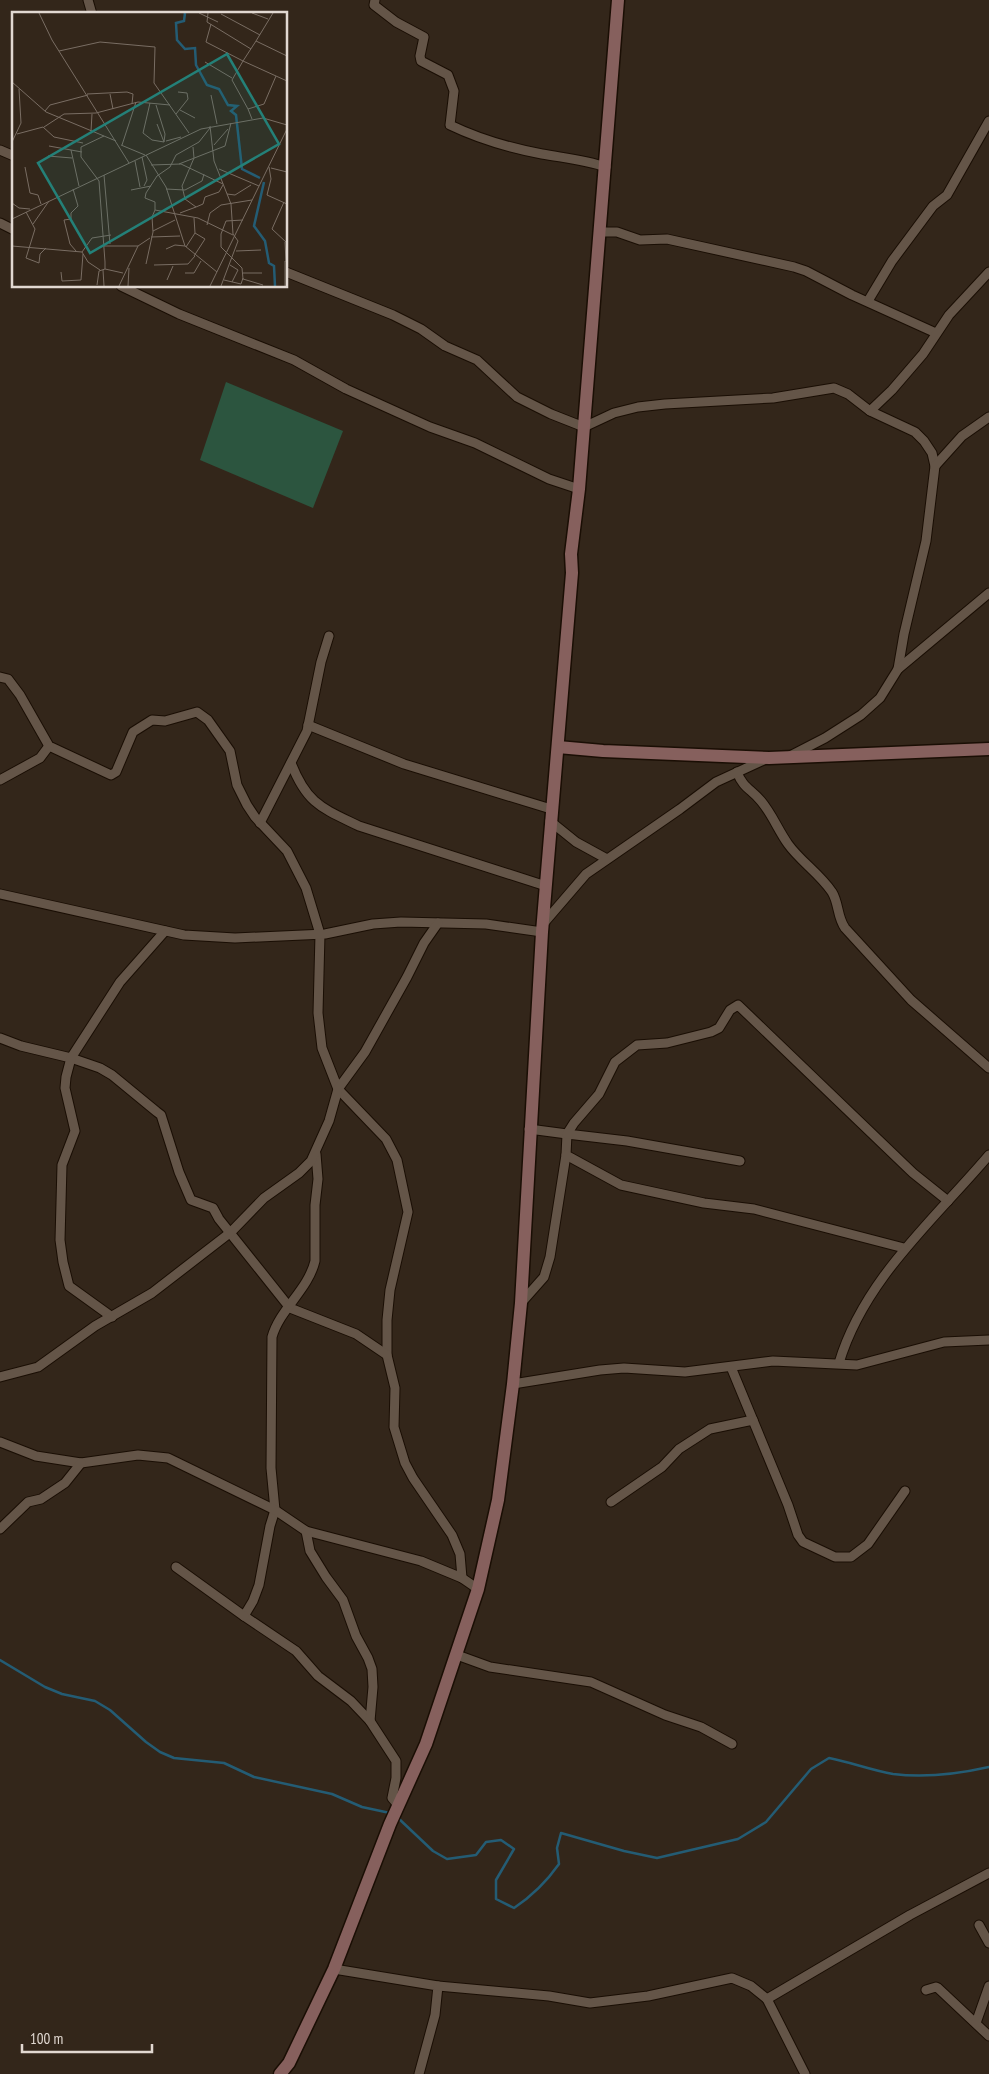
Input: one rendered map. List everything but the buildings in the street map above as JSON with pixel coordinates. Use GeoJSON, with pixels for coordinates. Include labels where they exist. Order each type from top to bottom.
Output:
{"type":"FeatureCollection","features":[{"type":"Feature","properties":{"kind":"street"},"geometry":{"type":"LineString","coordinates":[[375,0],[374,5],[396,22],[424,37],[420,56],[421,61],[448,75],[454,91],[450,125],[490,141],[582,160],[606,167]]}},
{"type":"Feature","properties":{"kind":"street"},"geometry":{"type":"LineString","coordinates":[[280,2074],[288,2063],[334,1969],[390,1824],[426,1744],[478,1589],[498,1500],[513,1384],[521,1302],[529,1129],[551,815],[572,574],[571,554],[579,489],[606,167],[618,0]]}},
{"type":"Feature","properties":{"kind":"street"},"geometry":{"type":"LineString","coordinates":[[868,302],[892,261],[933,206],[946,195],[989,121]]}},
{"type":"Feature","properties":{"kind":"street"},"geometry":{"type":"LineString","coordinates":[[0,150],[12,155]]}},
{"type":"Feature","properties":{"kind":"street"},"geometry":{"type":"LineString","coordinates":[[0,222],[12,229]]}},
{"type":"Feature","properties":{"kind":"street"},"geometry":{"type":"LineString","coordinates":[[600,232],[617,232],[640,240],[667,239],[794,267],[936,333]]}},
{"type":"Feature","properties":{"kind":"street"},"geometry":{"type":"LineString","coordinates":[[870,411],[892,390],[923,354],[949,315],[989,272]]}},
{"type":"Feature","properties":{"kind":"street"},"geometry":{"type":"LineString","coordinates":[[288,273],[393,315],[421,329],[445,346],[477,360],[517,397],[551,414],[584,427],[614,414],[638,407],[773,398],[823,388],[840,390],[870,411],[915,432],[924,440],[932,453],[935,466],[926,541],[904,634],[898,670]]}},
{"type":"Feature","properties":{"kind":"street"},"geometry":{"type":"LineString","coordinates":[[125,288],[179,314],[294,360],[346,389],[430,427],[474,443],[549,479],[579,489]]}},
{"type":"Feature","properties":{"kind":"street"},"geometry":{"type":"LineString","coordinates":[[935,466],[962,436],[989,417]]}},
{"type":"Feature","properties":{"kind":"street"},"geometry":{"type":"LineString","coordinates":[[787,758],[825,738],[861,715],[880,698],[898,670],[989,593]]}},
{"type":"Feature","properties":{"kind":"street"},"geometry":{"type":"LineString","coordinates":[[260,823],[308,725],[321,662],[329,636]]}},
{"type":"Feature","properties":{"kind":"street"},"geometry":{"type":"LineString","coordinates":[[0,677],[8,679],[20,695],[49,746],[112,775],[116,772],[132,732],[152,720],[165,721],[197,712],[200,713],[208,720],[230,751],[238,785],[247,805],[260,823],[278,840],[291,859],[306,888],[320,934],[319,1032],[322,1048],[338,1089],[386,1140],[397,1160],[406,1201],[407,1217],[390,1290],[387,1320],[387,1355],[394,1388],[394,1427],[405,1463],[413,1478],[452,1535],[460,1554],[462,1578]]}},
{"type":"Feature","properties":{"kind":"street"},"geometry":{"type":"LineString","coordinates":[[308,725],[404,764],[551,815],[576,842],[607,859]]}},
{"type":"Feature","properties":{"kind":"street"},"geometry":{"type":"LineString","coordinates":[[0,780],[40,758],[49,746]]}},
{"type":"Feature","properties":{"kind":"street"},"geometry":{"type":"LineString","coordinates":[[558,747],[603,752],[769,758],[989,749]]}},
{"type":"Feature","properties":{"kind":"street"},"geometry":{"type":"LineString","coordinates":[[543,928],[586,874],[680,810],[716,782],[769,758]]}},
{"type":"Feature","properties":{"kind":"street"},"geometry":{"type":"LineString","coordinates":[[291,763],[299,783],[312,801],[332,813],[359,826],[546,886]]}},
{"type":"Feature","properties":{"kind":"street"},"geometry":{"type":"LineString","coordinates":[[737,772],[741,782],[763,803],[788,845],[817,873],[832,893],[835,898],[840,921],[845,928],[911,1000],[989,1068]]}},
{"type":"Feature","properties":{"kind":"street"},"geometry":{"type":"LineString","coordinates":[[0,894],[184,935],[235,938],[320,934],[373,924],[401,922],[486,924],[543,928]]}},
{"type":"Feature","properties":{"kind":"street"},"geometry":{"type":"LineString","coordinates":[[0,1377],[38,1367],[95,1326],[152,1293],[231,1232],[264,1198],[299,1173],[316,1154],[335,1105],[338,1089],[365,1052],[407,978],[424,943],[438,923]]}},
{"type":"Feature","properties":{"kind":"street"},"geometry":{"type":"LineString","coordinates":[[112,1317],[69,1286],[63,1262],[60,1240],[62,1165],[75,1131],[65,1088],[71,1058],[120,982],[165,931]]}},
{"type":"Feature","properties":{"kind":"street"},"geometry":{"type":"LineString","coordinates":[[521,1302],[544,1277],[550,1257],[566,1155],[567,1134],[599,1094],[615,1062],[637,1044],[667,1043],[711,1032],[718,1028],[730,1010],[738,1005],[913,1173],[948,1201]]}},
{"type":"Feature","properties":{"kind":"street"},"geometry":{"type":"LineString","coordinates":[[0,1038],[21,1046],[71,1058],[112,1075],[161,1115],[179,1172],[191,1200],[213,1208],[290,1308],[356,1334],[387,1355]]}},
{"type":"Feature","properties":{"kind":"street"},"geometry":{"type":"LineString","coordinates":[[529,1129],[627,1141],[740,1161]]}},
{"type":"Feature","properties":{"kind":"street"},"geometry":{"type":"LineString","coordinates":[[244,1616],[253,1601],[259,1585],[270,1526],[275,1510],[271,1468],[272,1336],[278,1322],[290,1308],[313,1269],[315,1261],[315,1206],[318,1179],[316,1154]]}},
{"type":"Feature","properties":{"kind":"street"},"geometry":{"type":"LineString","coordinates":[[566,1155],[621,1185],[704,1203],[754,1209],[904,1248]]}},
{"type":"Feature","properties":{"kind":"street"},"geometry":{"type":"LineString","coordinates":[[839,1363],[845,1342],[859,1317],[904,1248],[989,1155]]}},
{"type":"Feature","properties":{"kind":"street"},"geometry":{"type":"LineString","coordinates":[[513,1384],[624,1368],[685,1372],[773,1361],[857,1365],[944,1342],[989,1340]]}},
{"type":"Feature","properties":{"kind":"street"},"geometry":{"type":"LineString","coordinates":[[731,1367],[788,1505],[798,1535],[803,1542],[836,1557],[851,1558],[868,1544],[905,1491]]}},
{"type":"Feature","properties":{"kind":"street"},"geometry":{"type":"LineString","coordinates":[[611,1502],[662,1467],[679,1449],[710,1429],[753,1420]]}},
{"type":"Feature","properties":{"kind":"street"},"geometry":{"type":"LineString","coordinates":[[0,1442],[36,1456],[81,1463],[138,1455],[168,1458],[275,1510],[306,1530],[420,1561],[462,1578],[478,1589]]}},
{"type":"Feature","properties":{"kind":"street"},"geometry":{"type":"LineString","coordinates":[[0,1529],[28,1502],[41,1498],[65,1483],[81,1463]]}},
{"type":"Feature","properties":{"kind":"street"},"geometry":{"type":"LineString","coordinates":[[306,1530],[310,1551],[343,1600],[356,1636],[372,1669],[373,1687],[370,1702],[370,1721]]}},
{"type":"Feature","properties":{"kind":"street"},"geometry":{"type":"LineString","coordinates":[[176,1567],[296,1651],[318,1676],[351,1701],[370,1721],[396,1761],[396,1778],[392,1798],[397,1809]]}},
{"type":"Feature","properties":{"kind":"street"},"geometry":{"type":"LineString","coordinates":[[457,1655],[490,1667],[591,1682],[665,1715],[701,1727],[732,1744]]}},
{"type":"Feature","properties":{"kind":"street"},"geometry":{"type":"LineString","coordinates":[[767,1999],[910,1915],[989,1873]]}},
{"type":"Feature","properties":{"kind":"street"},"geometry":{"type":"LineString","coordinates":[[979,1925],[989,1943]]}},
{"type":"Feature","properties":{"kind":"street"},"geometry":{"type":"LineString","coordinates":[[334,1969],[438,1986],[495,1990],[590,2003],[648,1996],[732,1978],[750,1986],[767,1999],[806,2074]]}},
{"type":"Feature","properties":{"kind":"street"},"geometry":{"type":"LineString","coordinates":[[418,2074],[434,2015],[438,1986]]}},
{"type":"Feature","properties":{"kind":"street"},"geometry":{"type":"LineString","coordinates":[[976,2022],[989,1986]]}},
{"type":"Feature","properties":{"kind":"street"},"geometry":{"type":"LineString","coordinates":[[926,1990],[938,1988],[989,2036]]}},
{"type":"Feature","properties":{"kind":"green space"},"geometry":{"type":"Polygon","coordinates":[[[226,382],[343,431],[313,508],[200,460],[226,382]]]}},
{"type":"Feature","properties":{"kind":"waterway"},"geometry":{"type":"LineString","coordinates":[[0,1660],[45,1687],[62,1694],[95,1701],[110,1710],[146,1742],[160,1752],[174,1758],[224,1763],[254,1777],[332,1794],[362,1807],[390,1813]]}},
{"type":"Feature","properties":{"kind":"waterway"},"geometry":{"type":"LineString","coordinates":[[397,1817],[433,1851],[447,1859],[476,1855],[486,1842],[501,1840],[514,1849],[496,1880],[496,1899],[514,1908],[539,1888],[559,1864],[557,1848],[561,1833],[624,1851],[657,1858],[738,1839],[766,1822],[811,1769],[829,1758],[893,1774],[917,1776],[941,1775],[989,1767]]}}]}
